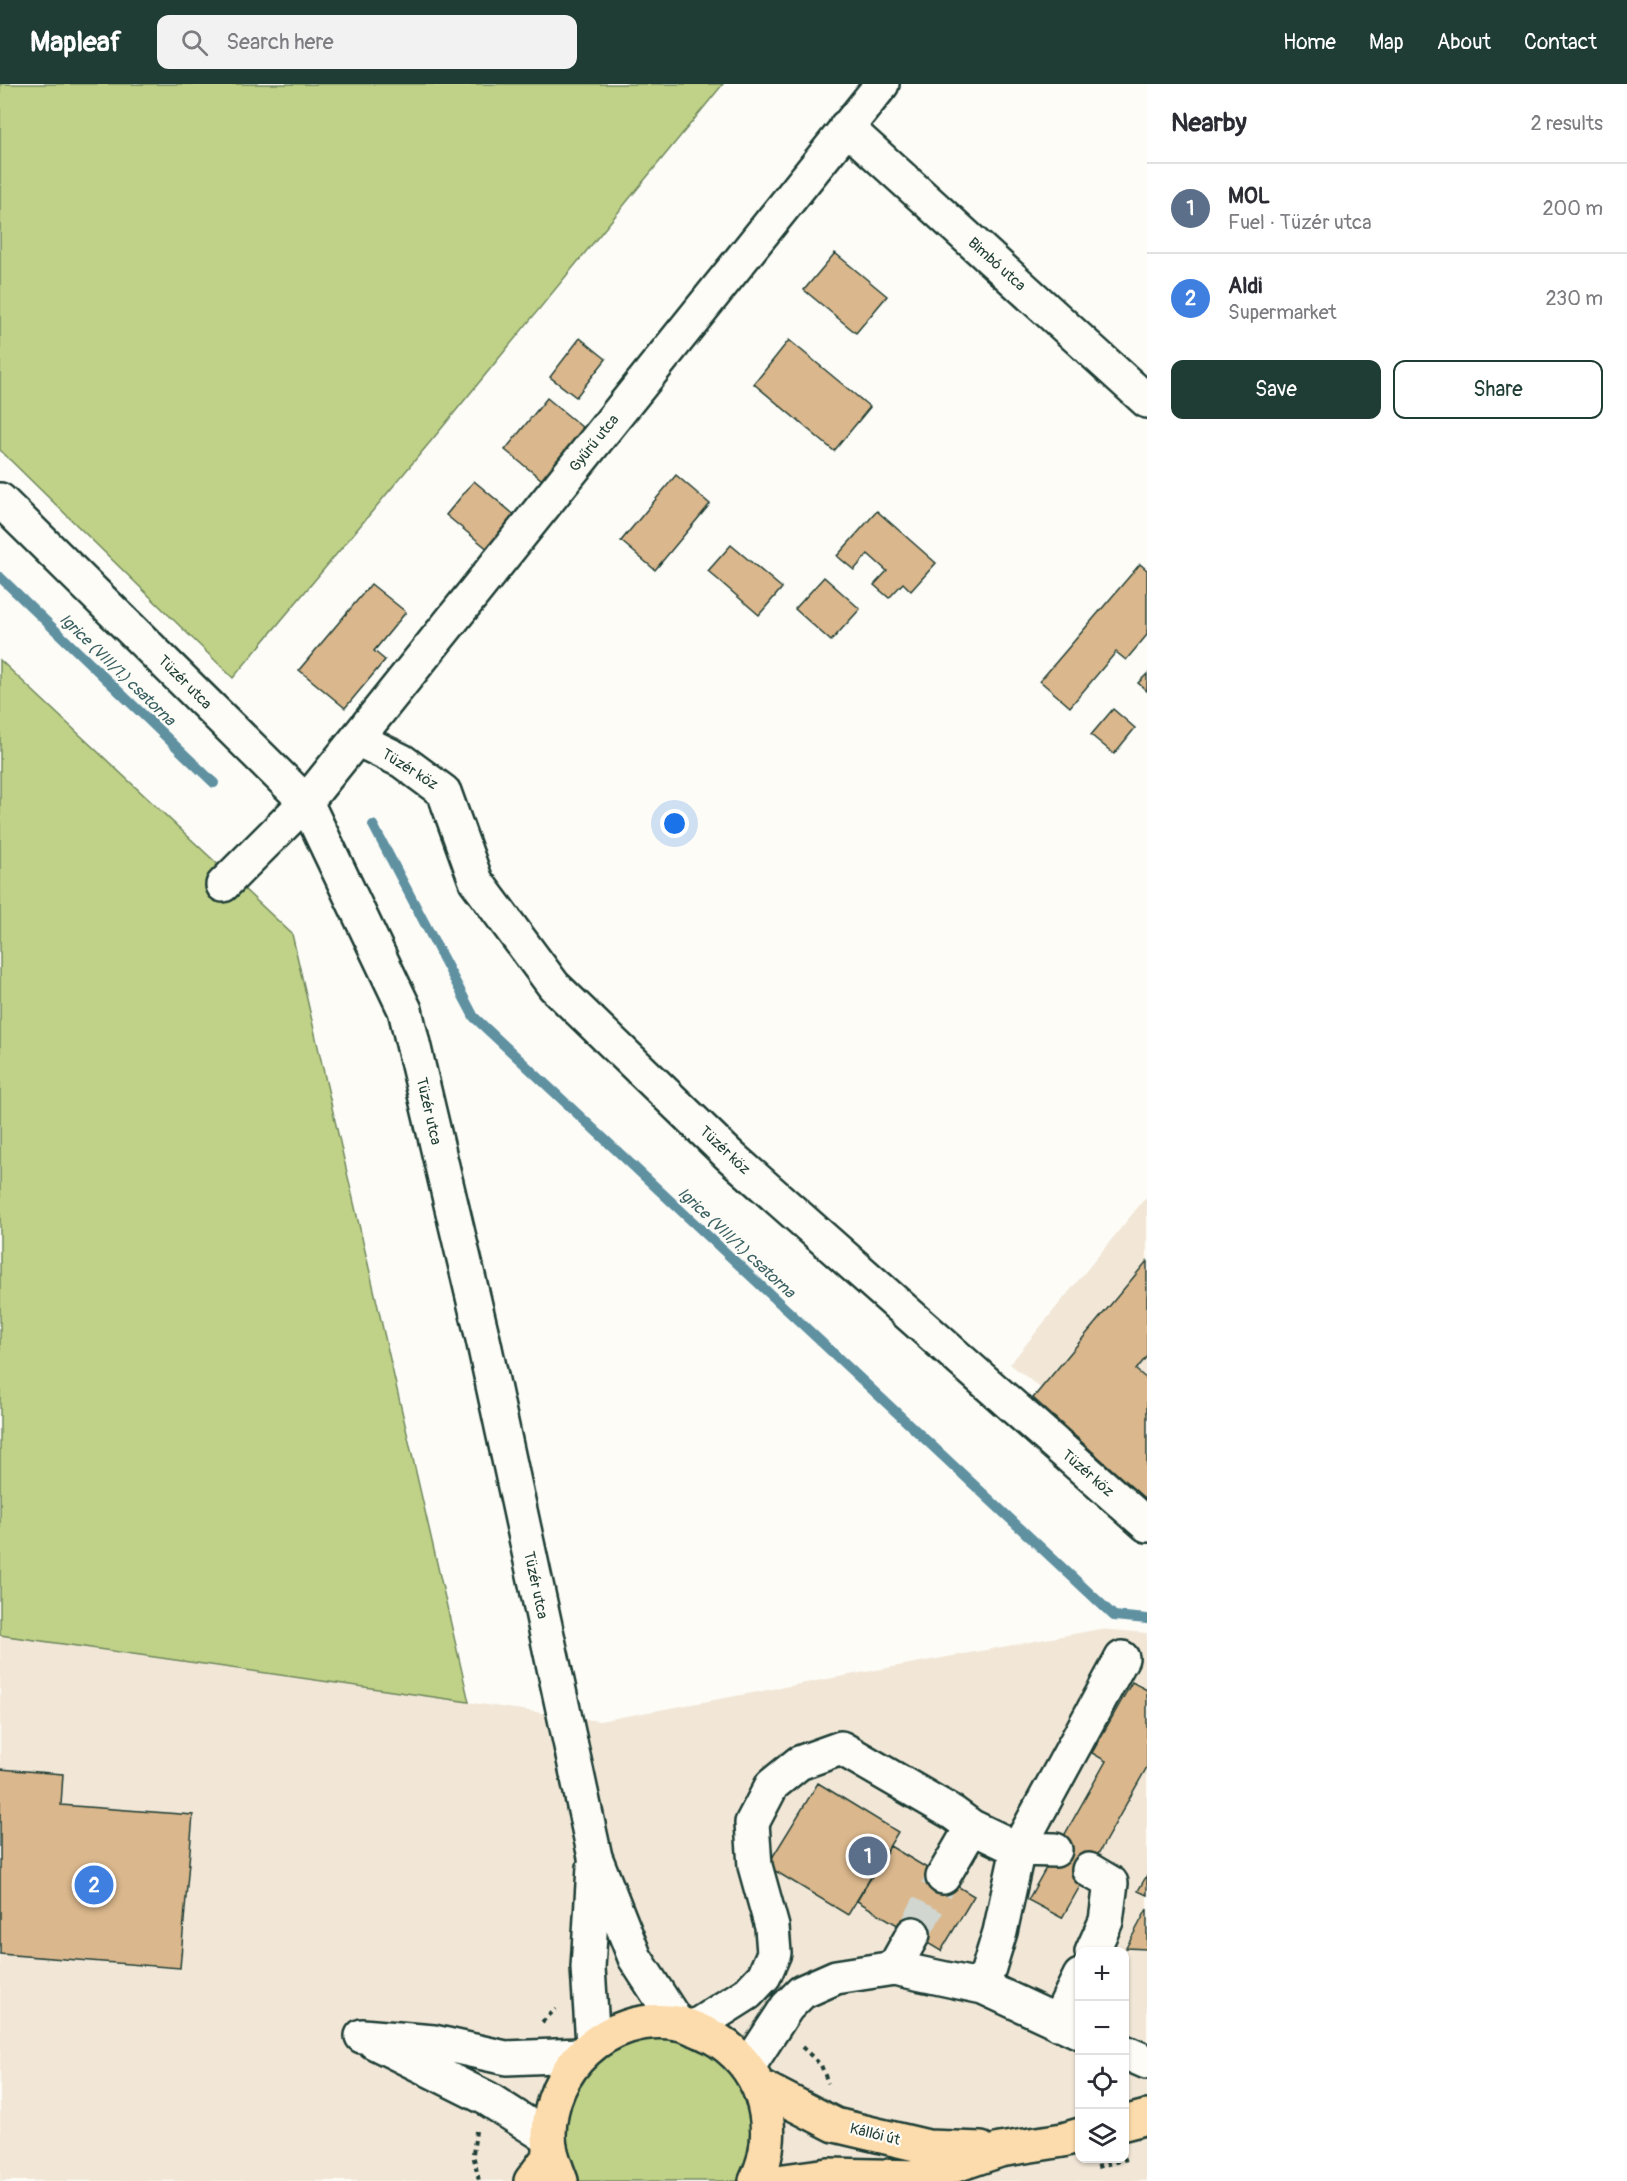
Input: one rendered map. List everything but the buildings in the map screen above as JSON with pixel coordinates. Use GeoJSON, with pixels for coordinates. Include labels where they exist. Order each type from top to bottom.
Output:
{"type":"FeatureCollection","features":[{"type":"Feature","properties":{"kind":"main road"},"geometry":{"type":"LineString","coordinates":[[531,2181],[554,2158],[552,2108],[562,2079],[586,2049],[612,2032],[633,2025],[655,2022],[685,2025]]}},
{"type":"Feature","properties":{"kind":"main road","name":"Kállói út"},"geometry":{"type":"LineString","coordinates":[[685,2025],[723,2043],[753,2077],[835,2125],[928,2147],[1000,2150]]}},
{"type":"Feature","properties":{"kind":"main road"},"geometry":{"type":"LineString","coordinates":[[753,2077],[765,2106],[768,2128],[766,2150],[756,2181]]}},
{"type":"Feature","properties":{"kind":"main road"},"geometry":{"type":"LineString","coordinates":[[1129,2121],[1147,2117]]}},
{"type":"Feature","properties":{"kind":"main road","name":"Kállói út"},"geometry":{"type":"LineString","coordinates":[[784,2181],[828,2175],[920,2177],[1000,2150],[1075,2136]]}},
{"type":"Feature","properties":{"kind":"street","name":"Gyűrű utca"},"geometry":{"type":"LineString","coordinates":[[223,885],[306,802],[882,84]]}},
{"type":"Feature","properties":{"kind":"street","name":"Bimbó utca"},"geometry":{"type":"LineString","coordinates":[[846,127],[1147,401]]}},
{"type":"Feature","properties":{"kind":"street","name":"Tüzér utca"},"geometry":{"type":"LineString","coordinates":[[0,500],[306,802],[405,1010],[483,1339],[595,1857],[634,1958],[685,2025]]}},
{"type":"Feature","properties":{"kind":"street","name":"Tüzér köz"},"geometry":{"type":"LineString","coordinates":[[357,739],[402,761],[444,792],[476,881],[554,986],[730,1156],[1147,1525]]}},
{"type":"Feature","properties":{"kind":"street"},"geometry":{"type":"LineString","coordinates":[[983,1987],[1000,1932],[1018,1849],[1122,1658]]}},
{"type":"Feature","properties":{"kind":"street"},"geometry":{"type":"LineString","coordinates":[[685,2025],[748,1993],[764,1976],[774,1953],[772,1927],[755,1866],[752,1823],[772,1785],[799,1762],[841,1748],[953,1813],[972,1827],[1018,1849],[1055,1850]]}},
{"type":"Feature","properties":{"kind":"street"},"geometry":{"type":"LineString","coordinates":[[943,1877],[972,1827]]}},
{"type":"Feature","properties":{"kind":"street","name":"Tüzér utca"},"geometry":{"type":"LineString","coordinates":[[586,2049],[595,1857]]}},
{"type":"Feature","properties":{"kind":"street"},"geometry":{"type":"LineString","coordinates":[[1089,1870],[1111,1883],[1106,1921],[1094,1947]]}},
{"type":"Feature","properties":{"kind":"street"},"geometry":{"type":"LineString","coordinates":[[894,1968],[913,1934]]}},
{"type":"Feature","properties":{"kind":"street"},"geometry":{"type":"LineString","coordinates":[[753,2077],[787,2007],[802,1992],[836,1977],[894,1968],[983,1987],[1068,2028],[1075,1998]]}},
{"type":"Feature","properties":{"kind":"street"},"geometry":{"type":"LineString","coordinates":[[554,2158],[488,2099],[362,2036],[434,2042],[506,2058],[586,2049]]}},
{"type":"Feature","properties":{"kind":"street"},"geometry":{"type":"LineString","coordinates":[[1129,2054],[1147,2062]]}},
{"type":"Feature","properties":{"kind":"shaded area"},"geometry":{"type":"Polygon","coordinates":[[[1147,1196],[1147,1473],[1010,1364],[1147,1196]]]}},
{"type":"Feature","properties":{"kind":"shaded area"},"geometry":{"type":"Polygon","coordinates":[[[1100,1629],[1147,1633],[1147,2181],[0,2181],[0,1635],[599,1721],[1100,1629]]]}},
{"type":"Feature","properties":{"kind":"green space"},"geometry":{"type":"Polygon","coordinates":[[[0,84],[723,84],[441,429],[233,678],[0,450],[0,84]]]}},
{"type":"Feature","properties":{"kind":"green space"},"geometry":{"type":"Polygon","coordinates":[[[0,660],[292,934],[469,1702],[0,1635],[0,660]]]}},
{"type":"Feature","properties":{"kind":"green space"},"geometry":{"type":"Polygon","coordinates":[[[670,2031],[728,2059],[757,2117],[742,2181],[575,2181],[561,2140],[566,2097],[606,2045],[670,2031]]]}},
{"type":"Feature","properties":{"kind":"waterway","name":"Igrice (VIII/1.) csatorna"},"geometry":{"type":"LineString","coordinates":[[0,577],[214,783]]}},
{"type":"Feature","properties":{"kind":"waterway","name":"Igrice (VIII/1.) csatorna"},"geometry":{"type":"LineString","coordinates":[[373,825],[474,1017],[1114,1616],[1147,1619]]}},
{"type":"Feature","properties":{"kind":"tunnel"},"geometry":{"type":"LineString","coordinates":[[913,1934],[943,1877]]}},
{"type":"Feature","properties":{"kind":"place","name":"MOL"},"geometry":{"type":"Point","coordinates":[868,1856]}},
{"type":"Feature","properties":{"kind":"place","name":"Aldi"},"geometry":{"type":"Point","coordinates":[94,1885]}}]}
